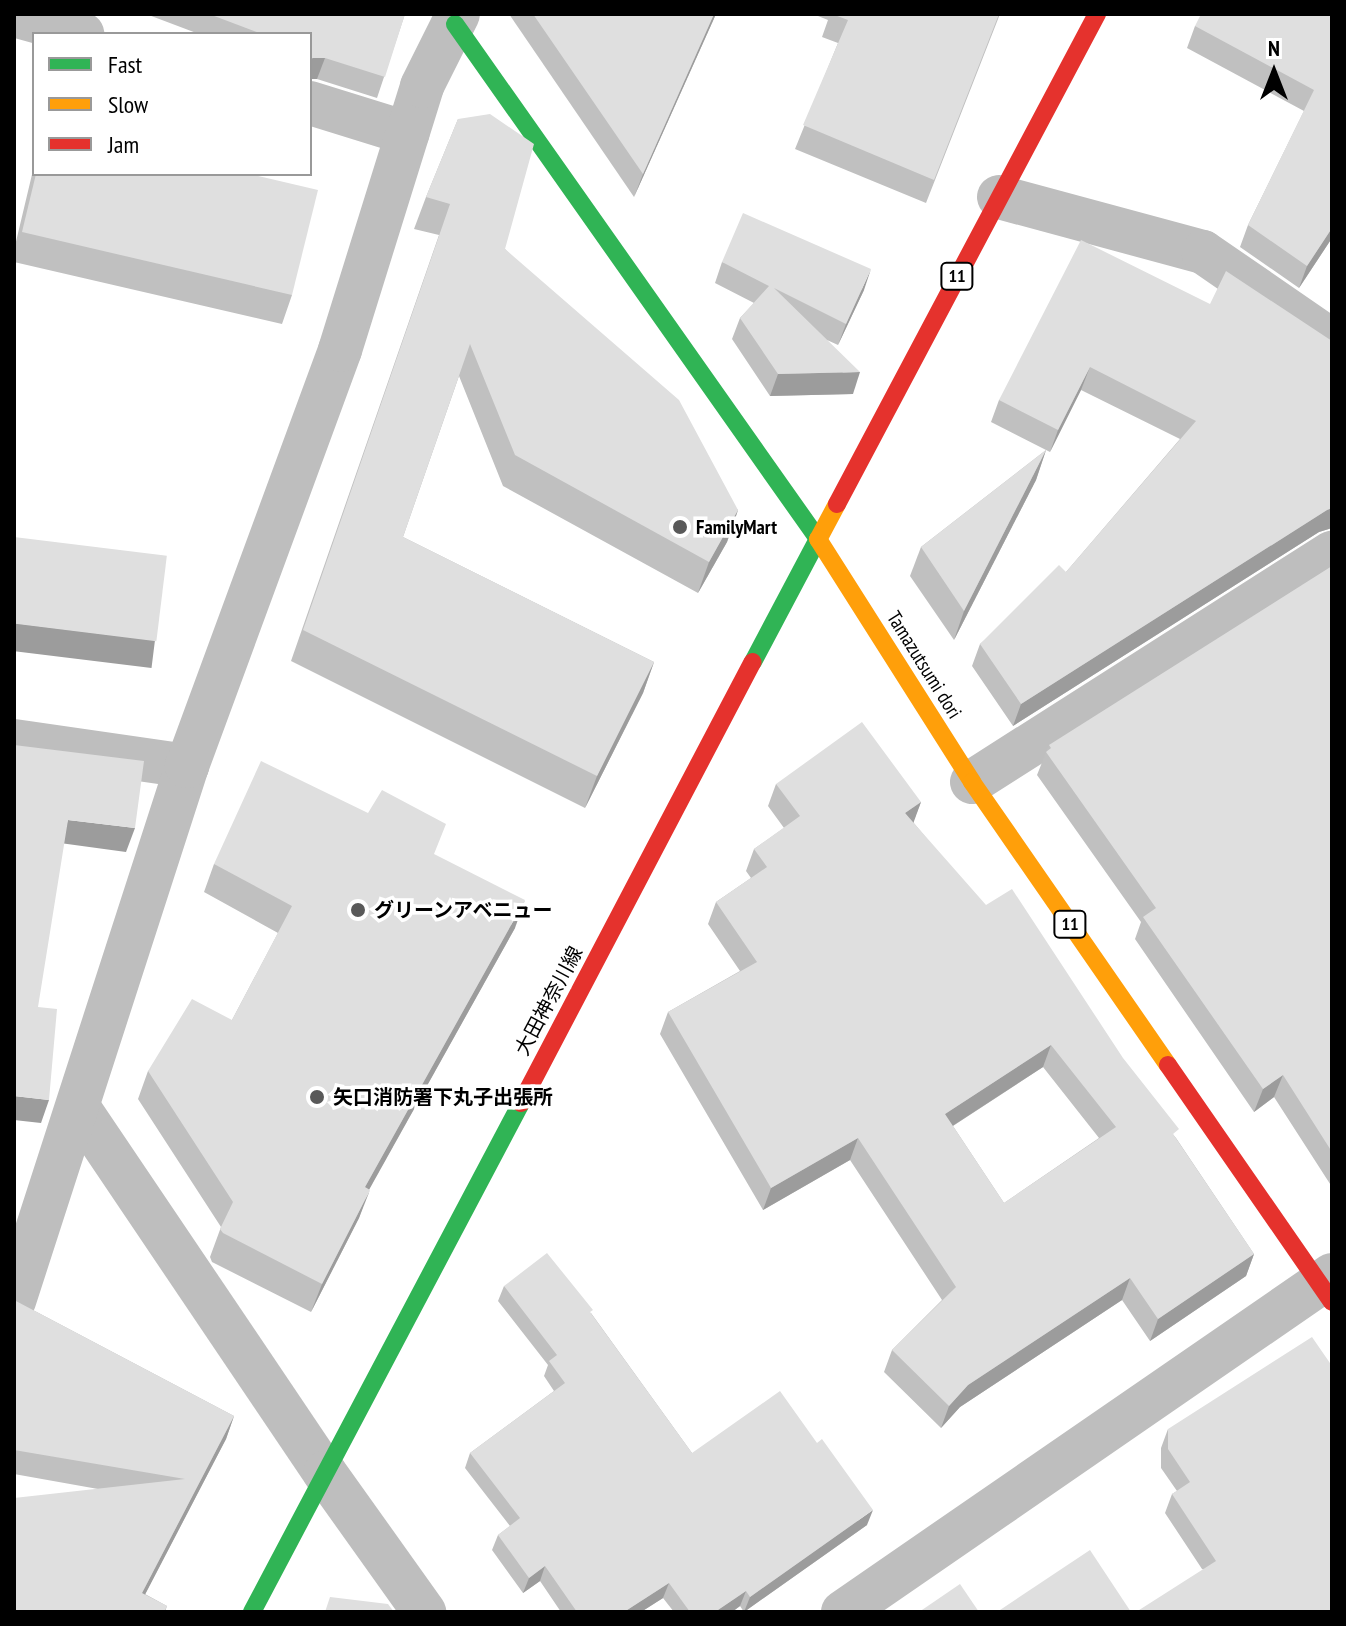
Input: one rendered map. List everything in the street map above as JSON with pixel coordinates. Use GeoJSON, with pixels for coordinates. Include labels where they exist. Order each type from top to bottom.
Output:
{"type":"FeatureCollection","features":[{"type":"Feature","properties":{"kind":"main road","name":"11"},"geometry":{"type":"LineString","coordinates":[[818,539],[1097,14]]}},
{"type":"Feature","properties":{"kind":"main road","name":"Tamazutsumi dori"},"geometry":{"type":"LineString","coordinates":[[456,19],[818,539],[972,782],[1328,1287]]}},
{"type":"Feature","properties":{"kind":"main road","name":"大田神奈川線"},"geometry":{"type":"LineString","coordinates":[[252,1612],[818,539]]}},
{"type":"Feature","properties":{"kind":"street"},"geometry":{"type":"LineString","coordinates":[[14,15],[75,32]]}},
{"type":"Feature","properties":{"kind":"street"},"geometry":{"type":"LineString","coordinates":[[14,1301],[187,766],[340,350],[422,86],[456,19]]}},
{"type":"Feature","properties":{"kind":"street"},"geometry":{"type":"LineString","coordinates":[[312,104],[407,133]]}},
{"type":"Feature","properties":{"kind":"street"},"geometry":{"type":"LineString","coordinates":[[999,197],[1203,252],[1332,341]]}},
{"type":"Feature","properties":{"kind":"street"},"geometry":{"type":"LineString","coordinates":[[972,782],[1332,553]]}},
{"type":"Feature","properties":{"kind":"street"},"geometry":{"type":"LineString","coordinates":[[14,741],[187,766]]}},
{"type":"Feature","properties":{"kind":"street"},"geometry":{"type":"LineString","coordinates":[[78,1107],[325,1473],[424,1612]]}},
{"type":"Feature","properties":{"kind":"street"},"geometry":{"type":"LineString","coordinates":[[843,1612],[1328,1287]]}},
{"type":"Feature","properties":{"kind":"building"},"geometry":{"type":"Polygon","coordinates":[[[209,14],[405,14],[385,77],[325,58],[312,58],[312,32],[257,32],[209,14]]]}},
{"type":"Feature","properties":{"kind":"building"},"geometry":{"type":"Polygon","coordinates":[[[533,14],[714,14],[643,174],[533,14]]]}},
{"type":"Feature","properties":{"kind":"building"},"geometry":{"type":"Polygon","coordinates":[[[832,14],[999,14],[934,180],[803,125],[848,20],[832,14]]]}},
{"type":"Feature","properties":{"kind":"building"},"geometry":{"type":"Polygon","coordinates":[[[1201,14],[1332,14],[1332,228],[1307,266],[1248,225],[1314,90],[1195,26],[1201,14]]]}},
{"type":"Feature","properties":{"kind":"building"},"geometry":{"type":"Polygon","coordinates":[[[490,114],[534,144],[505,249],[679,400],[738,510],[709,562],[515,455],[470,344],[403,537],[654,662],[597,776],[303,630],[450,204],[426,197],[458,119],[490,114]]]}},
{"type":"Feature","properties":{"kind":"building"},"geometry":{"type":"Polygon","coordinates":[[[36,176],[258,176],[318,190],[292,295],[22,232],[36,176]]]}},
{"type":"Feature","properties":{"kind":"building"},"geometry":{"type":"Polygon","coordinates":[[[743,213],[871,269],[846,324],[774,288],[860,372],[778,374],[740,318],[769,286],[722,262],[743,213]]]}},
{"type":"Feature","properties":{"kind":"building"},"geometry":{"type":"Polygon","coordinates":[[[1081,240],[1210,304],[1226,271],[1332,341],[1332,508],[1021,704],[980,644],[1059,565],[1066,572],[1196,421],[1090,367],[1058,430],[999,400],[1081,240]]]}},
{"type":"Feature","properties":{"kind":"building"},"geometry":{"type":"Polygon","coordinates":[[[1046,450],[964,611],[921,547],[1046,450]]]}},
{"type":"Feature","properties":{"kind":"building"},"geometry":{"type":"Polygon","coordinates":[[[14,537],[167,556],[156,641],[14,624],[14,537]]]}},
{"type":"Feature","properties":{"kind":"building"},"geometry":{"type":"Polygon","coordinates":[[[1332,566],[1332,1152],[1283,1075],[1263,1089],[1143,917],[1156,908],[1046,752],[1051,748],[1049,745],[1332,566]]]}},
{"type":"Feature","properties":{"kind":"building"},"geometry":{"type":"Polygon","coordinates":[[[862,722],[921,802],[905,813],[986,905],[1012,889],[1123,1058],[1179,1129],[1173,1134],[1254,1254],[1158,1319],[1130,1278],[968,1385],[949,1406],[892,1350],[956,1287],[858,1138],[771,1188],[668,1012],[757,962],[716,902],[767,867],[754,849],[800,816],[776,784],[862,722]],[[1051,1045],[945,1114],[1004,1203],[1116,1127],[1051,1045]]]}},
{"type":"Feature","properties":{"kind":"building"},"geometry":{"type":"Polygon","coordinates":[[[14,745],[144,761],[135,828],[68,820],[38,1007],[57,1009],[49,1100],[14,1096],[14,745]]]}},
{"type":"Feature","properties":{"kind":"building"},"geometry":{"type":"Polygon","coordinates":[[[261,761],[368,813],[382,790],[446,824],[434,854],[525,900],[365,1187],[370,1190],[322,1284],[223,1233],[220,1229],[233,1202],[148,1071],[192,999],[232,1020],[292,906],[214,864],[261,761]]]}},
{"type":"Feature","properties":{"kind":"building"},"geometry":{"type":"Polygon","coordinates":[[[547,1253],[593,1310],[590,1312],[692,1453],[780,1391],[817,1443],[822,1439],[873,1510],[750,1597],[746,1591],[715,1612],[690,1612],[669,1583],[624,1612],[577,1612],[545,1566],[529,1578],[498,1535],[520,1518],[470,1453],[565,1383],[549,1361],[557,1355],[504,1286],[547,1253]]]}},
{"type":"Feature","properties":{"kind":"building"},"geometry":{"type":"Polygon","coordinates":[[[14,1300],[234,1416],[142,1593],[167,1606],[164,1612],[14,1612],[14,1498],[185,1479],[14,1450],[14,1300]]]}},
{"type":"Feature","properties":{"kind":"building"},"geometry":{"type":"Polygon","coordinates":[[[1312,1337],[1332,1366],[1332,1612],[1136,1612],[1216,1561],[1172,1494],[1190,1482],[1168,1449],[1168,1429],[1312,1337]]]}},
{"type":"Feature","properties":{"kind":"building"},"geometry":{"type":"Polygon","coordinates":[[[1090,1550],[1131,1612],[997,1612],[1090,1550]]]}},
{"type":"Feature","properties":{"kind":"building"},"geometry":{"type":"Polygon","coordinates":[[[960,1584],[979,1612],[919,1612],[960,1584]]]}},
{"type":"Feature","properties":{"kind":"building"},"geometry":{"type":"Polygon","coordinates":[[[330,1597],[388,1604],[394,1612],[325,1612],[330,1597]]]}},
{"type":"Feature","properties":{"kind":"traffic: fast"},"geometry":{"type":"LineString","coordinates":[[455,24],[818,539],[753,662]]}},
{"type":"Feature","properties":{"kind":"traffic: fast"},"geometry":{"type":"LineString","coordinates":[[252,1612],[521,1103]]}},
{"type":"Feature","properties":{"kind":"traffic: slow"},"geometry":{"type":"LineString","coordinates":[[837,504],[818,539],[972,782],[1168,1065]]}},
{"type":"Feature","properties":{"kind":"traffic: jam"},"geometry":{"type":"LineString","coordinates":[[837,504],[1097,14]]}},
{"type":"Feature","properties":{"kind":"traffic: jam"},"geometry":{"type":"LineString","coordinates":[[521,1103],[753,662]]}},
{"type":"Feature","properties":{"kind":"traffic: jam"},"geometry":{"type":"LineString","coordinates":[[1168,1065],[1332,1302]]}},
{"type":"Feature","properties":{"kind":"place","name":"FamilyMart"},"geometry":{"type":"Point","coordinates":[680,527]}},
{"type":"Feature","properties":{"kind":"place","name":"グリーンアベニュー"},"geometry":{"type":"Point","coordinates":[358,910]}},
{"type":"Feature","properties":{"kind":"place","name":"矢口消防署下丸子出張所"},"geometry":{"type":"Point","coordinates":[317,1097]}}]}
